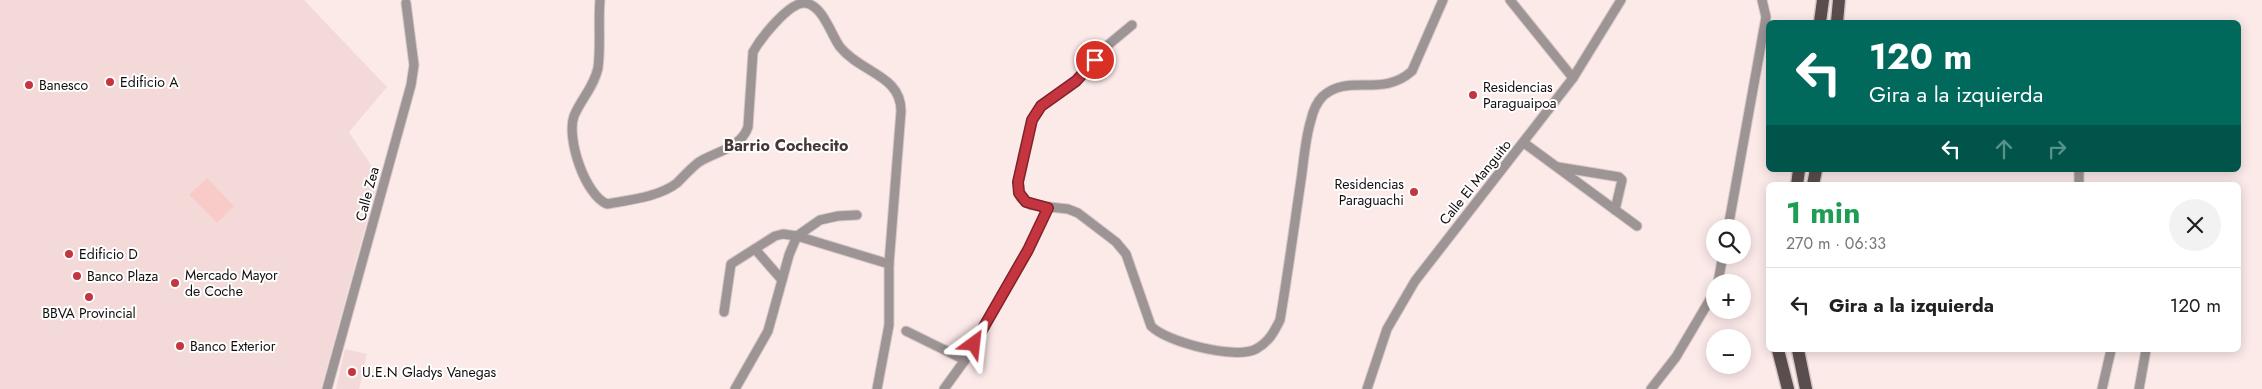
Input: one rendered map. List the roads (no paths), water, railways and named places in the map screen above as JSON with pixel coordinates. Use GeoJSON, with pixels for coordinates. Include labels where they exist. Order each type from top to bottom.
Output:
{"type":"FeatureCollection","features":[{"type":"Feature","properties":{"kind":"main road"},"geometry":{"type":"LineString","coordinates":[[1820,20],[1823,0]]}},
{"type":"Feature","properties":{"kind":"main road"},"geometry":{"type":"LineString","coordinates":[[1837,20],[1839,0]]}},
{"type":"Feature","properties":{"kind":"main road"},"geometry":{"type":"LineString","coordinates":[[1779,352],[1788,389]]}},
{"type":"Feature","properties":{"kind":"main road"},"geometry":{"type":"LineString","coordinates":[[1798,352],[1806,389]]}},
{"type":"Feature","properties":{"kind":"street"},"geometry":{"type":"LineString","coordinates":[[600,0],[600,47],[597,71],[572,123],[582,174],[600,201],[607,204],[642,197],[675,184],[700,162],[718,154],[742,138],[748,127],[753,52],[758,43],[790,8],[798,4],[806,3],[818,10],[840,47],[855,62],[892,84],[901,99],[889,264],[889,325],[877,389]]}},
{"type":"Feature","properties":{"kind":"street"},"geometry":{"type":"LineString","coordinates":[[1132,25],[1102,50],[1076,81],[1041,106],[1032,120],[1018,189],[1026,202],[1048,208],[1068,209],[1078,213],[1116,242],[1126,254],[1151,326],[1157,333],[1184,342],[1231,352],[1254,350],[1269,341],[1280,320],[1310,120],[1316,106],[1323,96],[1339,87],[1392,84],[1403,79],[1412,71],[1443,0]]}},
{"type":"Feature","properties":{"kind":"street"},"geometry":{"type":"LineString","coordinates":[[1510,0],[1573,78]]}},
{"type":"Feature","properties":{"kind":"street","name":"Calle El Manguito"},"geometry":{"type":"LineString","coordinates":[[1367,389],[1387,329],[1415,280],[1573,78],[1621,0]]}},
{"type":"Feature","properties":{"kind":"street"},"geometry":{"type":"LineString","coordinates":[[1730,219],[1766,17],[1762,0]]}},
{"type":"Feature","properties":{"kind":"street","name":"Calle Zea"},"geometry":{"type":"LineString","coordinates":[[327,389],[411,85],[414,65],[406,3]]}},
{"type":"Feature","properties":{"kind":"street"},"geometry":{"type":"LineString","coordinates":[[1524,143],[1637,226]]}},
{"type":"Feature","properties":{"kind":"street"},"geometry":{"type":"LineString","coordinates":[[1556,167],[1622,180],[1615,210]]}},
{"type":"Feature","properties":{"kind":"street"},"geometry":{"type":"LineString","coordinates":[[944,389],[965,360],[1028,250],[1048,208]]}},
{"type":"Feature","properties":{"kind":"street"},"geometry":{"type":"LineString","coordinates":[[735,389],[768,331],[782,280],[797,236],[820,220],[838,216],[857,215]]}},
{"type":"Feature","properties":{"kind":"street"},"geometry":{"type":"LineString","coordinates":[[724,312],[729,266],[775,236],[783,234],[797,236],[889,264]]}},
{"type":"Feature","properties":{"kind":"street"},"geometry":{"type":"LineString","coordinates":[[755,249],[782,280]]}},
{"type":"Feature","properties":{"kind":"street"},"geometry":{"type":"LineString","coordinates":[[1651,389],[1676,357],[1706,306]]}},
{"type":"Feature","properties":{"kind":"street"},"geometry":{"type":"LineString","coordinates":[[906,330],[965,360]]}},
{"type":"Feature","properties":{"kind":"street"},"geometry":{"type":"LineString","coordinates":[[2102,389],[2110,352]]}},
{"type":"Feature","properties":{"kind":"street"},"geometry":{"type":"LineString","coordinates":[[2139,389],[2146,352]]}},
{"type":"Feature","properties":{"kind":"place","name":"Edificio A"},"geometry":{"type":"Point","coordinates":[110,82]}},
{"type":"Feature","properties":{"kind":"place","name":"Banesco"},"geometry":{"type":"Point","coordinates":[29,85]}},
{"type":"Feature","properties":{"kind":"place","name":"Residencias Paraguaipoa"},"geometry":{"type":"Point","coordinates":[1473,95]}},
{"type":"Feature","properties":{"kind":"place","name":"Residencias Paraguachi"},"geometry":{"type":"Point","coordinates":[1414,192]}},
{"type":"Feature","properties":{"kind":"place","name":"Edificio D"},"geometry":{"type":"Point","coordinates":[69,254]}},
{"type":"Feature","properties":{"kind":"place","name":"Banco Plaza"},"geometry":{"type":"Point","coordinates":[77,276]}},
{"type":"Feature","properties":{"kind":"place","name":"Mercado Mayor de Coche"},"geometry":{"type":"Point","coordinates":[175,283]}},
{"type":"Feature","properties":{"kind":"place","name":"BBVA Provincial"},"geometry":{"type":"Point","coordinates":[89,297]}},
{"type":"Feature","properties":{"kind":"place","name":"Banco Exterior"},"geometry":{"type":"Point","coordinates":[180,346]}},
{"type":"Feature","properties":{"kind":"place","name":"U.E.N Gladys Vanegas"},"geometry":{"type":"Point","coordinates":[352,372]}},
{"type":"Feature","properties":{"kind":"district","name":"Barrio Cochecito"},"geometry":{"type":"Point","coordinates":[786,145]}}]}
